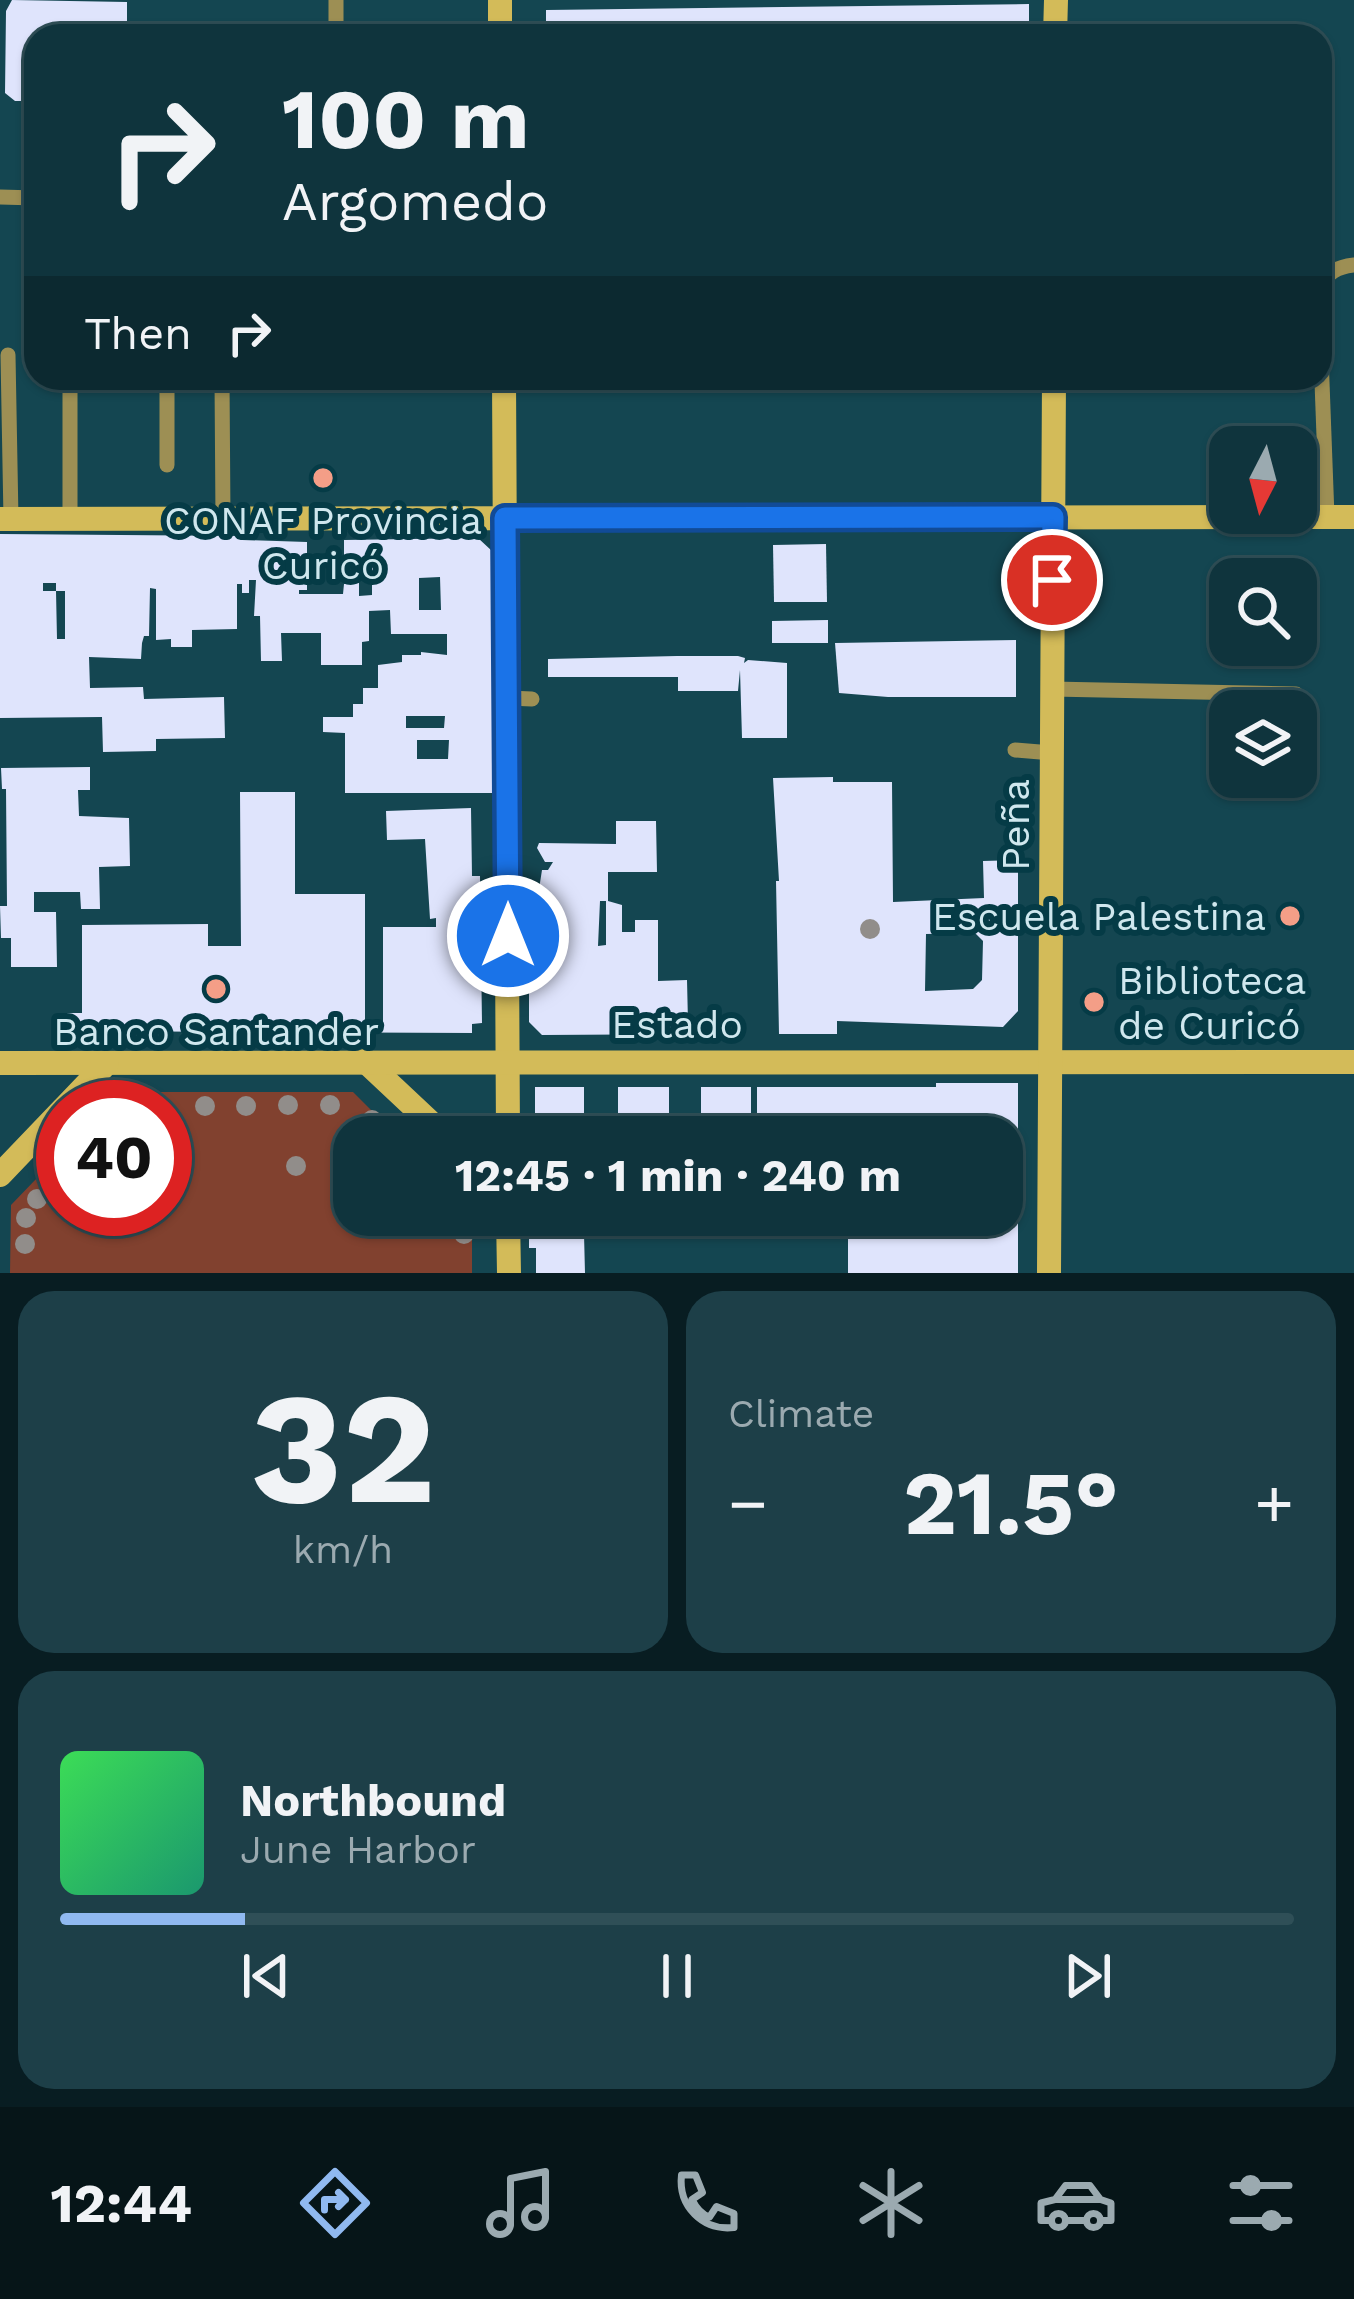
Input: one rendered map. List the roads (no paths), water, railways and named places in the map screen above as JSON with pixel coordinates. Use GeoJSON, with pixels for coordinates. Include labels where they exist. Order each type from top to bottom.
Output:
{"type":"FeatureCollection","features":[{"type":"Feature","properties":{"kind":"street"},"geometry":{"type":"LineString","coordinates":[[504,390],[505,518],[519,699],[508,1116]]}},
{"type":"Feature","properties":{"kind":"street","name":"Peña"},"geometry":{"type":"LineString","coordinates":[[1049,1273],[1054,390]]}},
{"type":"Feature","properties":{"kind":"street"},"geometry":{"type":"LineString","coordinates":[[5,519],[1354,517]]}},
{"type":"Feature","properties":{"kind":"street"},"geometry":{"type":"LineString","coordinates":[[365,1061],[424,1116]]}},
{"type":"Feature","properties":{"kind":"street","name":"Estado"},"geometry":{"type":"LineString","coordinates":[[0,1063],[1354,1062]]}},
{"type":"Feature","properties":{"kind":"street"},"geometry":{"type":"LineString","coordinates":[[91,1080],[107,1063]]}},
{"type":"Feature","properties":{"kind":"street"},"geometry":{"type":"LineString","coordinates":[[0,1174],[36,1137]]}},
{"type":"Feature","properties":{"kind":"street"},"geometry":{"type":"LineString","coordinates":[[508,1236],[508,1273]]}},
{"type":"Feature","properties":{"kind":"lane"},"geometry":{"type":"LineString","coordinates":[[5,519],[8,355]]}},
{"type":"Feature","properties":{"kind":"lane"},"geometry":{"type":"LineString","coordinates":[[70,390],[70,519]]}},
{"type":"Feature","properties":{"kind":"lane"},"geometry":{"type":"LineString","coordinates":[[167,390],[167,465]]}},
{"type":"Feature","properties":{"kind":"lane"},"geometry":{"type":"LineString","coordinates":[[222,390],[223,519]]}},
{"type":"Feature","properties":{"kind":"lane"},"geometry":{"type":"LineString","coordinates":[[1322,390],[1327,517]]}},
{"type":"Feature","properties":{"kind":"lane"},"geometry":{"type":"LineString","coordinates":[[1052,689],[1209,692]]}},
{"type":"Feature","properties":{"kind":"lane"},"geometry":{"type":"LineString","coordinates":[[1015,750],[1052,753]]}},
{"type":"Feature","properties":{"kind":"place","name":"CONAF Provincia Curicó"},"geometry":{"type":"Point","coordinates":[323,478]}},
{"type":"Feature","properties":{"kind":"place","name":"Escuela Palestina"},"geometry":{"type":"Point","coordinates":[1290,916]}},
{"type":"Feature","properties":{"kind":"place","name":"Banco Santander"},"geometry":{"type":"Point","coordinates":[216,989]}},
{"type":"Feature","properties":{"kind":"place","name":"Biblioteca de Curicó"},"geometry":{"type":"Point","coordinates":[1094,1002]}}]}
